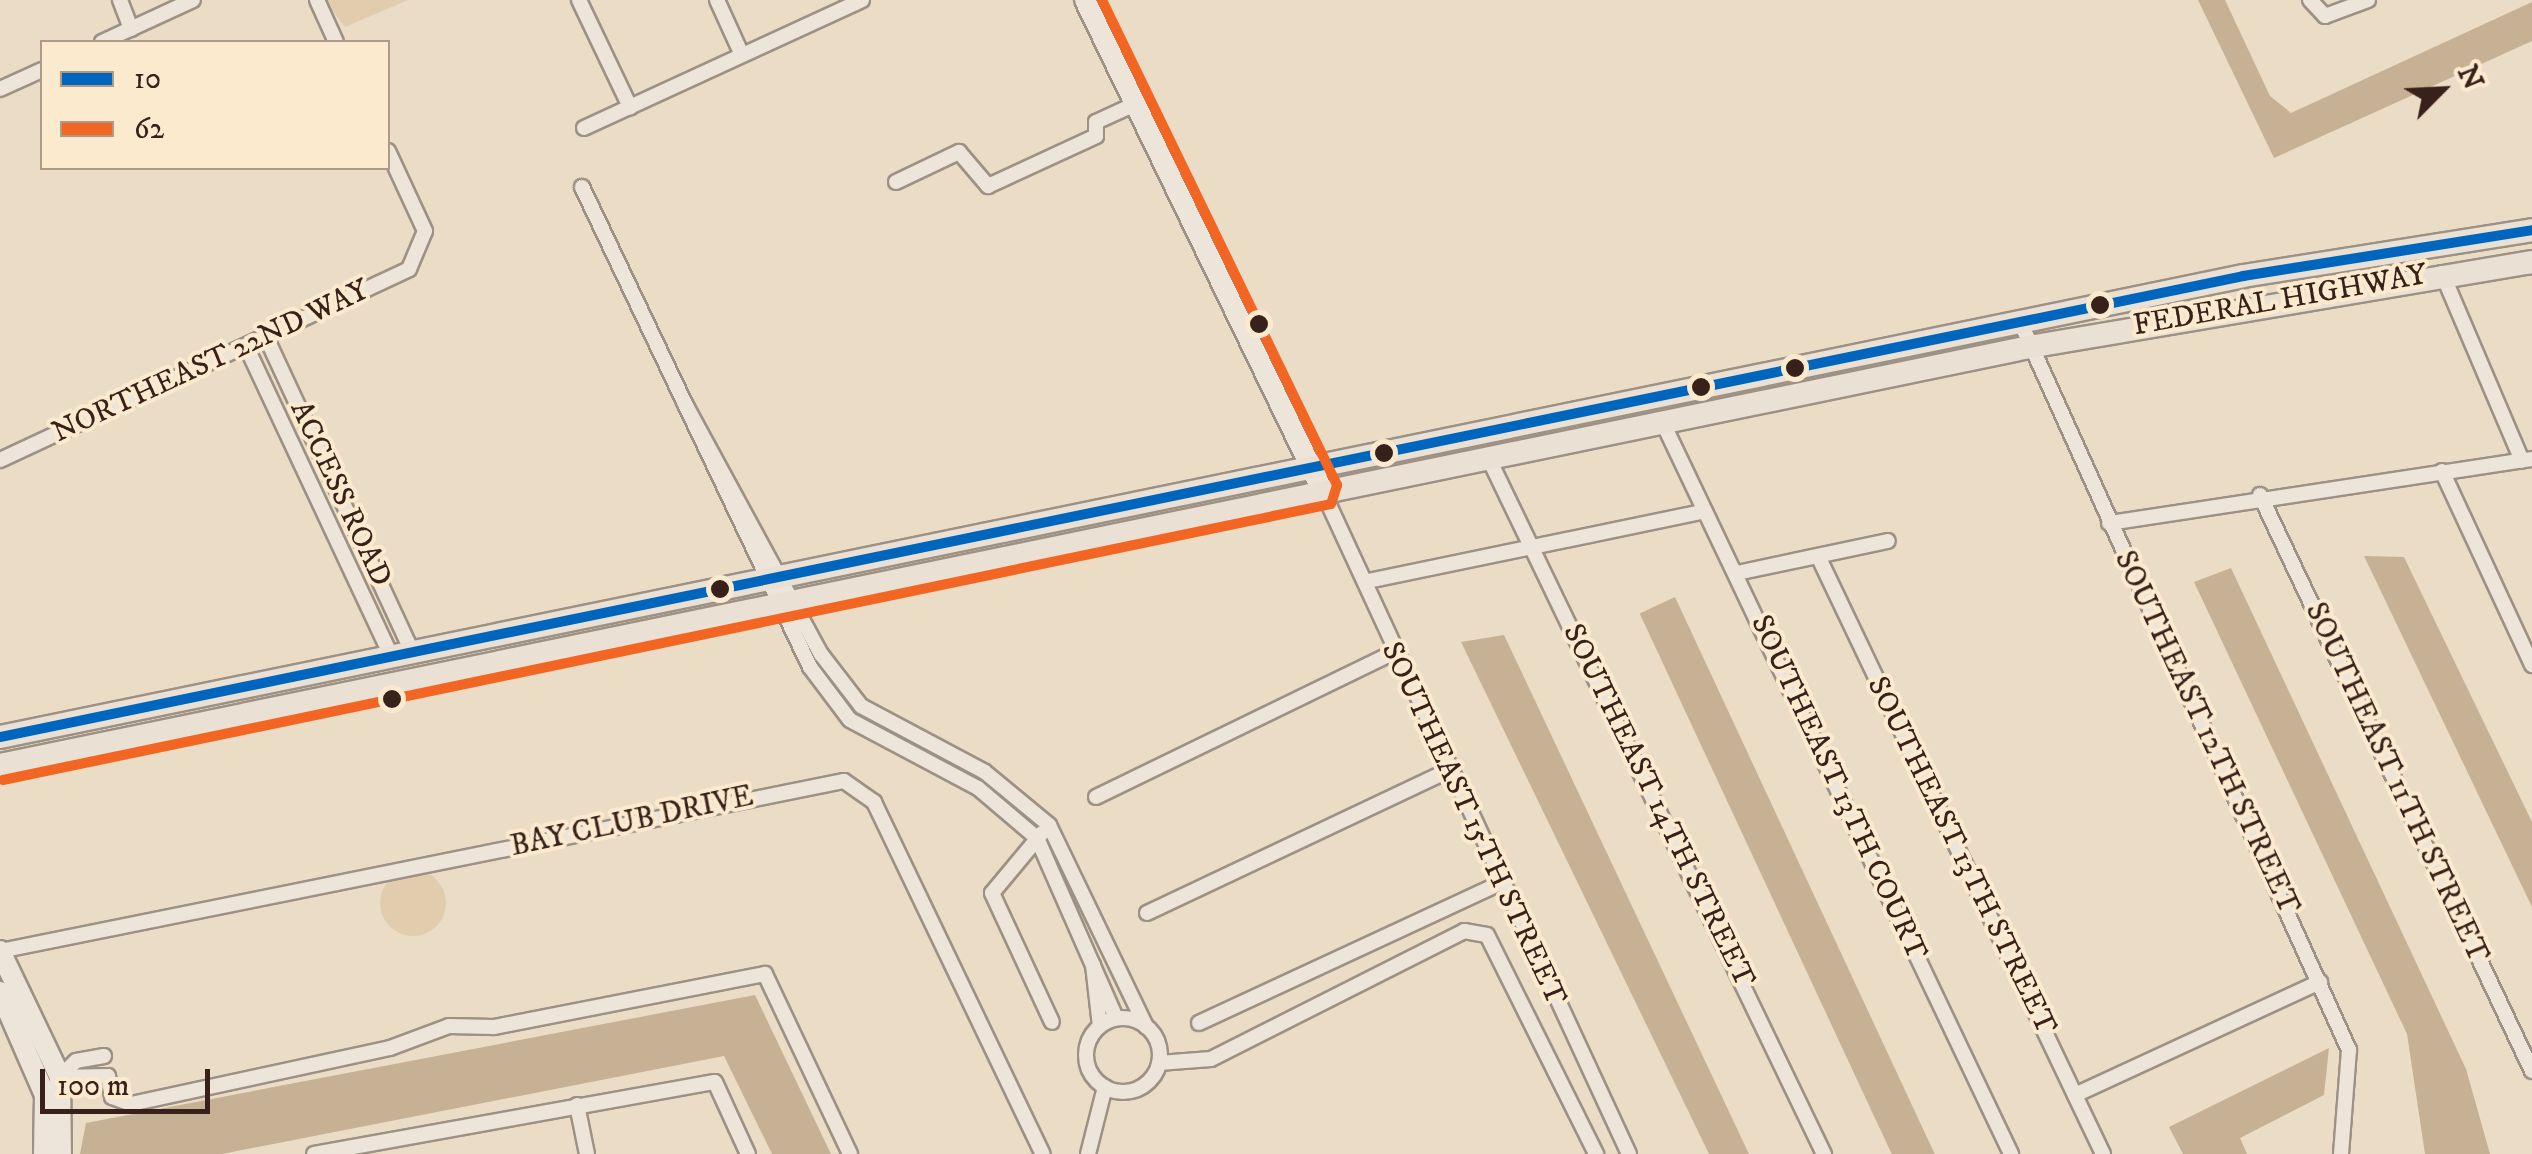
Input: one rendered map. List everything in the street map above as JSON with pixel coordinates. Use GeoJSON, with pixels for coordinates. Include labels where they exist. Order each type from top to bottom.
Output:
{"type":"FeatureCollection","features":[{"type":"Feature","properties":{"kind":"main road","name":"FEDERAL HIGHWAY"},"geometry":{"type":"LineString","coordinates":[[0,737],[2020,321],[2416,246],[2532,230]]}},
{"type":"Feature","properties":{"kind":"main road"},"geometry":{"type":"LineString","coordinates":[[2442,273],[2472,238]]}},
{"type":"Feature","properties":{"kind":"main road"},"geometry":{"type":"LineString","coordinates":[[2381,282],[2416,246]]}},
{"type":"Feature","properties":{"kind":"main road","name":"FEDERAL HIGHWAY"},"geometry":{"type":"LineString","coordinates":[[0,765],[2029,347],[2381,282],[2532,262]]}},
{"type":"Feature","properties":{"kind":"main road"},"geometry":{"type":"LineString","coordinates":[[1663,423],[1705,386]]}},
{"type":"Feature","properties":{"kind":"main road"},"geometry":{"type":"LineString","coordinates":[[1620,432],[1663,394]]}},
{"type":"Feature","properties":{"kind":"main road"},"geometry":{"type":"LineString","coordinates":[[1019,555],[1054,520]]}},
{"type":"Feature","properties":{"kind":"main road"},"geometry":{"type":"LineString","coordinates":[[971,565],[1007,530]]}},
{"type":"Feature","properties":{"kind":"main road"},"geometry":{"type":"LineString","coordinates":[[409,681],[412,652]]}},
{"type":"Feature","properties":{"kind":"main road"},"geometry":{"type":"LineString","coordinates":[[378,688],[412,652]]}},
{"type":"Feature","properties":{"kind":"main road"},"geometry":{"type":"LineString","coordinates":[[160,732],[163,716],[186,699]]}},
{"type":"Feature","properties":{"kind":"street"},"geometry":{"type":"LineString","coordinates":[[120,0],[132,30]]}},
{"type":"Feature","properties":{"kind":"street"},"geometry":{"type":"LineString","coordinates":[[107,40],[193,0]]}},
{"type":"Feature","properties":{"kind":"street"},"geometry":{"type":"LineString","coordinates":[[317,0],[335,40]]}},
{"type":"Feature","properties":{"kind":"street"},"geometry":{"type":"LineString","coordinates":[[578,0],[630,108]]}},
{"type":"Feature","properties":{"kind":"street"},"geometry":{"type":"LineString","coordinates":[[717,0],[742,56]]}},
{"type":"Feature","properties":{"kind":"street"},"geometry":{"type":"LineString","coordinates":[[584,128],[862,0]]}},
{"type":"Feature","properties":{"kind":"street"},"geometry":{"type":"LineString","coordinates":[[1085,0],[1306,467],[1323,492]]}},
{"type":"Feature","properties":{"kind":"street"},"geometry":{"type":"LineString","coordinates":[[2310,0],[2325,16],[2368,0]]}},
{"type":"Feature","properties":{"kind":"street"},"geometry":{"type":"LineString","coordinates":[[0,89],[40,71]]}},
{"type":"Feature","properties":{"kind":"street"},"geometry":{"type":"LineString","coordinates":[[896,182],[959,152],[988,186],[1096,136],[1096,122],[1133,105]]}},
{"type":"Feature","properties":{"kind":"street","name":"NORTHEAST 22ND WAY"},"geometry":{"type":"LineString","coordinates":[[0,460],[266,337],[418,258],[425,232],[390,156]]}},
{"type":"Feature","properties":{"kind":"street"},"geometry":{"type":"LineString","coordinates":[[582,187],[684,402],[850,720],[978,788],[1037,838],[1106,980],[1108,1022],[1086,1060],[1105,1087],[1088,1154]]}},
{"type":"Feature","properties":{"kind":"street"},"geometry":{"type":"LineString","coordinates":[[2108,523],[2260,495],[2527,460],[2442,273]]}},
{"type":"Feature","properties":{"kind":"street","name":"SOUTHEAST 12TH STREET"},"geometry":{"type":"LineString","coordinates":[[2020,321],[2108,523],[2350,1050],[2341,1154]]}},
{"type":"Feature","properties":{"kind":"street","name":"ACCESS ROAD"},"geometry":{"type":"LineString","coordinates":[[266,337],[412,652]]}},
{"type":"Feature","properties":{"kind":"street","name":"ACCESS ROAD"},"geometry":{"type":"LineString","coordinates":[[246,346],[412,652]]}},
{"type":"Feature","properties":{"kind":"street","name":"SOUTHEAST 13TH COURT"},"geometry":{"type":"LineString","coordinates":[[1663,423],[2011,1154]]}},
{"type":"Feature","properties":{"kind":"street","name":"SOUTHEAST 14TH STREET"},"geometry":{"type":"LineString","coordinates":[[1490,459],[1824,1154]]}},
{"type":"Feature","properties":{"kind":"street"},"geometry":{"type":"LineString","coordinates":[[2442,471],[2532,665]]}},
{"type":"Feature","properties":{"kind":"street","name":"SOUTHEAST 15TH STREET"},"geometry":{"type":"LineString","coordinates":[[1323,492],[1368,581],[1392,653],[1629,1154]]}},
{"type":"Feature","properties":{"kind":"street","name":"SOUTHEAST 11TH STREET"},"geometry":{"type":"LineString","coordinates":[[2260,495],[2532,1070]]}},
{"type":"Feature","properties":{"kind":"street"},"geometry":{"type":"LineString","coordinates":[[1368,581],[1706,511]]}},
{"type":"Feature","properties":{"kind":"street"},"geometry":{"type":"LineString","coordinates":[[1737,573],[1888,541]]}},
{"type":"Feature","properties":{"kind":"street","name":"SOUTHEAST 13TH STREET"},"geometry":{"type":"LineString","coordinates":[[1819,558],[2103,1154]]}},
{"type":"Feature","properties":{"kind":"street"},"geometry":{"type":"LineString","coordinates":[[786,603],[861,706],[985,772],[1049,825],[1146,1026],[1159,1063]]}},
{"type":"Feature","properties":{"kind":"street"},"geometry":{"type":"LineString","coordinates":[[1096,797],[1392,653]]}},
{"type":"Feature","properties":{"kind":"street"},"geometry":{"type":"LineString","coordinates":[[1147,914],[1447,771]]}},
{"type":"Feature","properties":{"kind":"street","name":"BAY CLUB DRIVE"},"geometry":{"type":"LineString","coordinates":[[0,951],[844,780],[874,802],[1043,1154]]}},
{"type":"Feature","properties":{"kind":"street"},"geometry":{"type":"LineString","coordinates":[[1049,825],[992,893],[1052,1022]]}},
{"type":"Feature","properties":{"kind":"street"},"geometry":{"type":"LineString","coordinates":[[1199,1022],[1500,882]]}},
{"type":"Feature","properties":{"kind":"street"},"geometry":{"type":"LineString","coordinates":[[1105,1087],[1138,1088],[1159,1063],[1211,1059],[1464,931],[1487,935],[1596,1154]]}},
{"type":"Feature","properties":{"kind":"street"},"geometry":{"type":"LineString","coordinates":[[1090,946],[1108,1022]]}},
{"type":"Feature","properties":{"kind":"street"},"geometry":{"type":"LineString","coordinates":[[0,951],[50,1078],[61,1154]]}},
{"type":"Feature","properties":{"kind":"street"},"geometry":{"type":"LineString","coordinates":[[1106,980],[1121,973]]}},
{"type":"Feature","properties":{"kind":"street"},"geometry":{"type":"LineString","coordinates":[[50,1078],[108,1076],[112,1097],[131,1104],[390,1048],[449,1026],[494,1027],[765,974],[850,1154]]}},
{"type":"Feature","properties":{"kind":"street"},"geometry":{"type":"LineString","coordinates":[[2076,1095],[2320,982]]}},
{"type":"Feature","properties":{"kind":"street"},"geometry":{"type":"LineString","coordinates":[[0,992],[50,1078],[44,1154]]}},
{"type":"Feature","properties":{"kind":"street"},"geometry":{"type":"LineString","coordinates":[[1108,1022],[1146,1026]]}},
{"type":"Feature","properties":{"kind":"street"},"geometry":{"type":"LineString","coordinates":[[50,1078],[76,1061],[104,1056]]}},
{"type":"Feature","properties":{"kind":"street"},"geometry":{"type":"LineString","coordinates":[[314,1154],[715,1082],[748,1154]]}},
{"type":"Feature","properties":{"kind":"street"},"geometry":{"type":"LineString","coordinates":[[578,1104],[588,1154]]}},
{"type":"Feature","properties":{"kind":"shaded area"},"geometry":{"type":"Polygon","coordinates":[[[324,0],[408,0],[345,27],[324,0]]]}},
{"type":"Feature","properties":{"kind":"shaded area"},"geometry":{"type":"Polygon","coordinates":[[[2198,0],[2225,0],[2270,96],[2291,113],[2532,2],[2532,41],[2274,158],[2198,0]]]}},
{"type":"Feature","properties":{"kind":"shaded area"},"geometry":{"type":"Polygon","coordinates":[[[2364,556],[2404,557],[2532,822],[2532,907],[2364,556]]]}},
{"type":"Feature","properties":{"kind":"shaded area"},"geometry":{"type":"Polygon","coordinates":[[[2231,568],[2466,1069],[2490,1154],[2425,1154],[2407,1034],[2194,582],[2231,568]]]}},
{"type":"Feature","properties":{"kind":"shaded area"},"geometry":{"type":"Polygon","coordinates":[[[1675,597],[1935,1154],[1892,1154],[1640,613],[1675,597]]]}},
{"type":"Feature","properties":{"kind":"shaded area"},"geometry":{"type":"Polygon","coordinates":[[[1504,635],[1749,1154],[1709,1154],[1461,642],[1504,635]]]}},
{"type":"Feature","properties":{"kind":"shaded area"},"geometry":{"type":"Polygon","coordinates":[[[413,870],[437,879],[446,903],[437,927],[413,936],[389,927],[380,903],[389,879],[413,870]]]}},
{"type":"Feature","properties":{"kind":"shaded area"},"geometry":{"type":"Polygon","coordinates":[[[755,995],[831,1154],[772,1154],[724,1056],[222,1154],[80,1154],[86,1123],[755,995]]]}},
{"type":"Feature","properties":{"kind":"shaded area"},"geometry":{"type":"Polygon","coordinates":[[[2329,1048],[2324,1095],[2240,1138],[2247,1154],[2183,1154],[2169,1127],[2329,1048]]]}},
{"type":"Feature","properties":{"kind":"transit line","name":"62"},"geometry":{"type":"LineString","coordinates":[[3,780],[1331,504],[1337,485],[1102,0]]}},
{"type":"Feature","properties":{"kind":"transit line","name":"10"},"geometry":{"type":"LineString","coordinates":[[0,737],[2243,276],[2532,230]]}}]}
